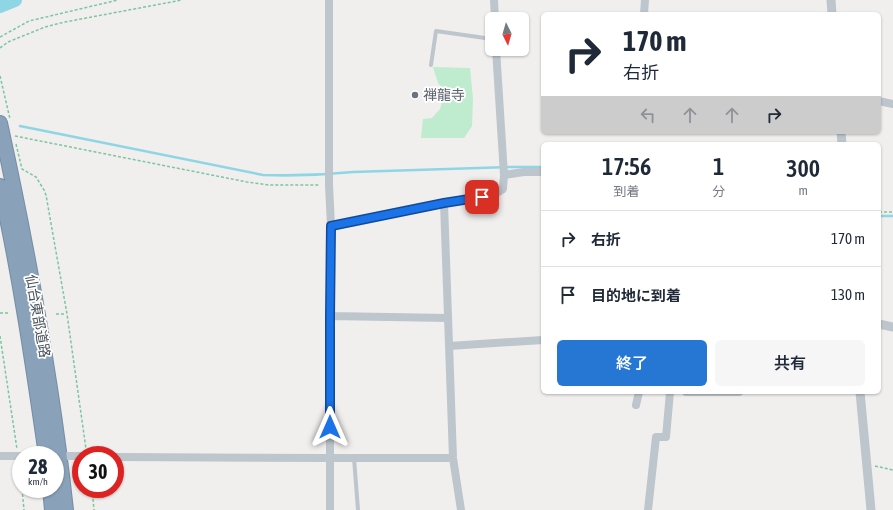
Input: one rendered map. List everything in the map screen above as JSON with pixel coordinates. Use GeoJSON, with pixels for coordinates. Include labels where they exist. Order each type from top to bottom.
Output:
{"type":"FeatureCollection","features":[{"type":"Feature","properties":{"kind":"highway","name":"仙台東部道路"},"geometry":{"type":"LineString","coordinates":[[6,123],[5,186],[45,446]]}},
{"type":"Feature","properties":{"kind":"highway","name":"仙台東部道路"},"geometry":{"type":"LineString","coordinates":[[5,186],[31,275],[62,469],[66,510]]}},
{"type":"Feature","properties":{"kind":"highway"},"geometry":{"type":"LineString","coordinates":[[51,498],[52,510]]}},
{"type":"Feature","properties":{"kind":"street"},"geometry":{"type":"LineString","coordinates":[[329,0],[329,182],[331,226],[330,510]]}},
{"type":"Feature","properties":{"kind":"street"},"geometry":{"type":"LineString","coordinates":[[494,0],[495,12]]}},
{"type":"Feature","properties":{"kind":"street"},"geometry":{"type":"LineString","coordinates":[[644,12],[645,0]]}},
{"type":"Feature","properties":{"kind":"street"},"geometry":{"type":"LineString","coordinates":[[831,0],[832,12]]}},
{"type":"Feature","properties":{"kind":"street"},"geometry":{"type":"LineString","coordinates":[[331,226],[495,194],[504,189],[496,56]]}},
{"type":"Feature","properties":{"kind":"street"},"geometry":{"type":"LineString","coordinates":[[881,101],[893,104]]}},
{"type":"Feature","properties":{"kind":"street"},"geometry":{"type":"LineString","coordinates":[[503,170],[541,172]]}},
{"type":"Feature","properties":{"kind":"street"},"geometry":{"type":"LineString","coordinates":[[444,203],[453,458],[460,510]]}},
{"type":"Feature","properties":{"kind":"street"},"geometry":{"type":"LineString","coordinates":[[330,316],[448,318]]}},
{"type":"Feature","properties":{"kind":"street"},"geometry":{"type":"LineString","coordinates":[[881,324],[893,327]]}},
{"type":"Feature","properties":{"kind":"street"},"geometry":{"type":"LineString","coordinates":[[449,346],[541,340]]}},
{"type":"Feature","properties":{"kind":"street"},"geometry":{"type":"LineString","coordinates":[[636,405],[639,394]]}},
{"type":"Feature","properties":{"kind":"street"},"geometry":{"type":"LineString","coordinates":[[648,510],[656,438],[666,437],[670,394]]}},
{"type":"Feature","properties":{"kind":"street"},"geometry":{"type":"LineString","coordinates":[[860,394],[871,510]]}},
{"type":"Feature","properties":{"kind":"street"},"geometry":{"type":"LineString","coordinates":[[0,456],[12,456]]}},
{"type":"Feature","properties":{"kind":"street"},"geometry":{"type":"LineString","coordinates":[[124,457],[453,458]]}},
{"type":"Feature","properties":{"kind":"lane"},"geometry":{"type":"LineString","coordinates":[[431,65],[436,31],[485,38]]}},
{"type":"Feature","properties":{"kind":"lane"},"geometry":{"type":"LineString","coordinates":[[354,458],[358,510]]}},
{"type":"Feature","properties":{"kind":"path"},"geometry":{"type":"LineString","coordinates":[[0,37],[29,21],[118,0]]}},
{"type":"Feature","properties":{"kind":"path"},"geometry":{"type":"LineString","coordinates":[[0,48],[8,42],[65,22],[182,0]]}},
{"type":"Feature","properties":{"kind":"path"},"geometry":{"type":"LineString","coordinates":[[0,76],[6,123]]}},
{"type":"Feature","properties":{"kind":"path"},"geometry":{"type":"LineString","coordinates":[[15,136],[247,182],[269,184],[329,182]]}},
{"type":"Feature","properties":{"kind":"path"},"geometry":{"type":"LineString","coordinates":[[16,143],[22,169],[36,176],[46,195],[67,314],[86,446]]}},
{"type":"Feature","properties":{"kind":"path"},"geometry":{"type":"LineString","coordinates":[[881,212],[893,212]]}},
{"type":"Feature","properties":{"kind":"path"},"geometry":{"type":"LineString","coordinates":[[0,313],[8,313]]}},
{"type":"Feature","properties":{"kind":"path"},"geometry":{"type":"LineString","coordinates":[[56,314],[67,314]]}},
{"type":"Feature","properties":{"kind":"path"},"geometry":{"type":"LineString","coordinates":[[0,336],[17,446]]}},
{"type":"Feature","properties":{"kind":"path"},"geometry":{"type":"LineString","coordinates":[[867,464],[893,470]]}},
{"type":"Feature","properties":{"kind":"path"},"geometry":{"type":"LineString","coordinates":[[23,498],[24,510]]}},
{"type":"Feature","properties":{"kind":"path"},"geometry":{"type":"LineString","coordinates":[[93,498],[94,510]]}},
{"type":"Feature","properties":{"kind":"green space"},"geometry":{"type":"Polygon","coordinates":[[[433,67],[470,68],[473,99],[472,126],[464,138],[421,138],[423,119],[432,118],[440,109],[445,92],[438,83],[433,67]]]}},
{"type":"Feature","properties":{"kind":"waterway"},"geometry":{"type":"LineString","coordinates":[[0,6],[15,0]]}},
{"type":"Feature","properties":{"kind":"waterway"},"geometry":{"type":"LineString","coordinates":[[20,126],[263,175],[308,175],[353,172],[541,167]]}},
{"type":"Feature","properties":{"kind":"waterway"},"geometry":{"type":"LineString","coordinates":[[881,216],[893,216]]}},
{"type":"Feature","properties":{"kind":"place","name":"禅龍寺"},"geometry":{"type":"Point","coordinates":[415,95]}},
{"type":"Feature","properties":{"kind":"route"},"geometry":{"type":"LineString","coordinates":[[330,427],[331,226],[444,203],[482,197]]}}]}
